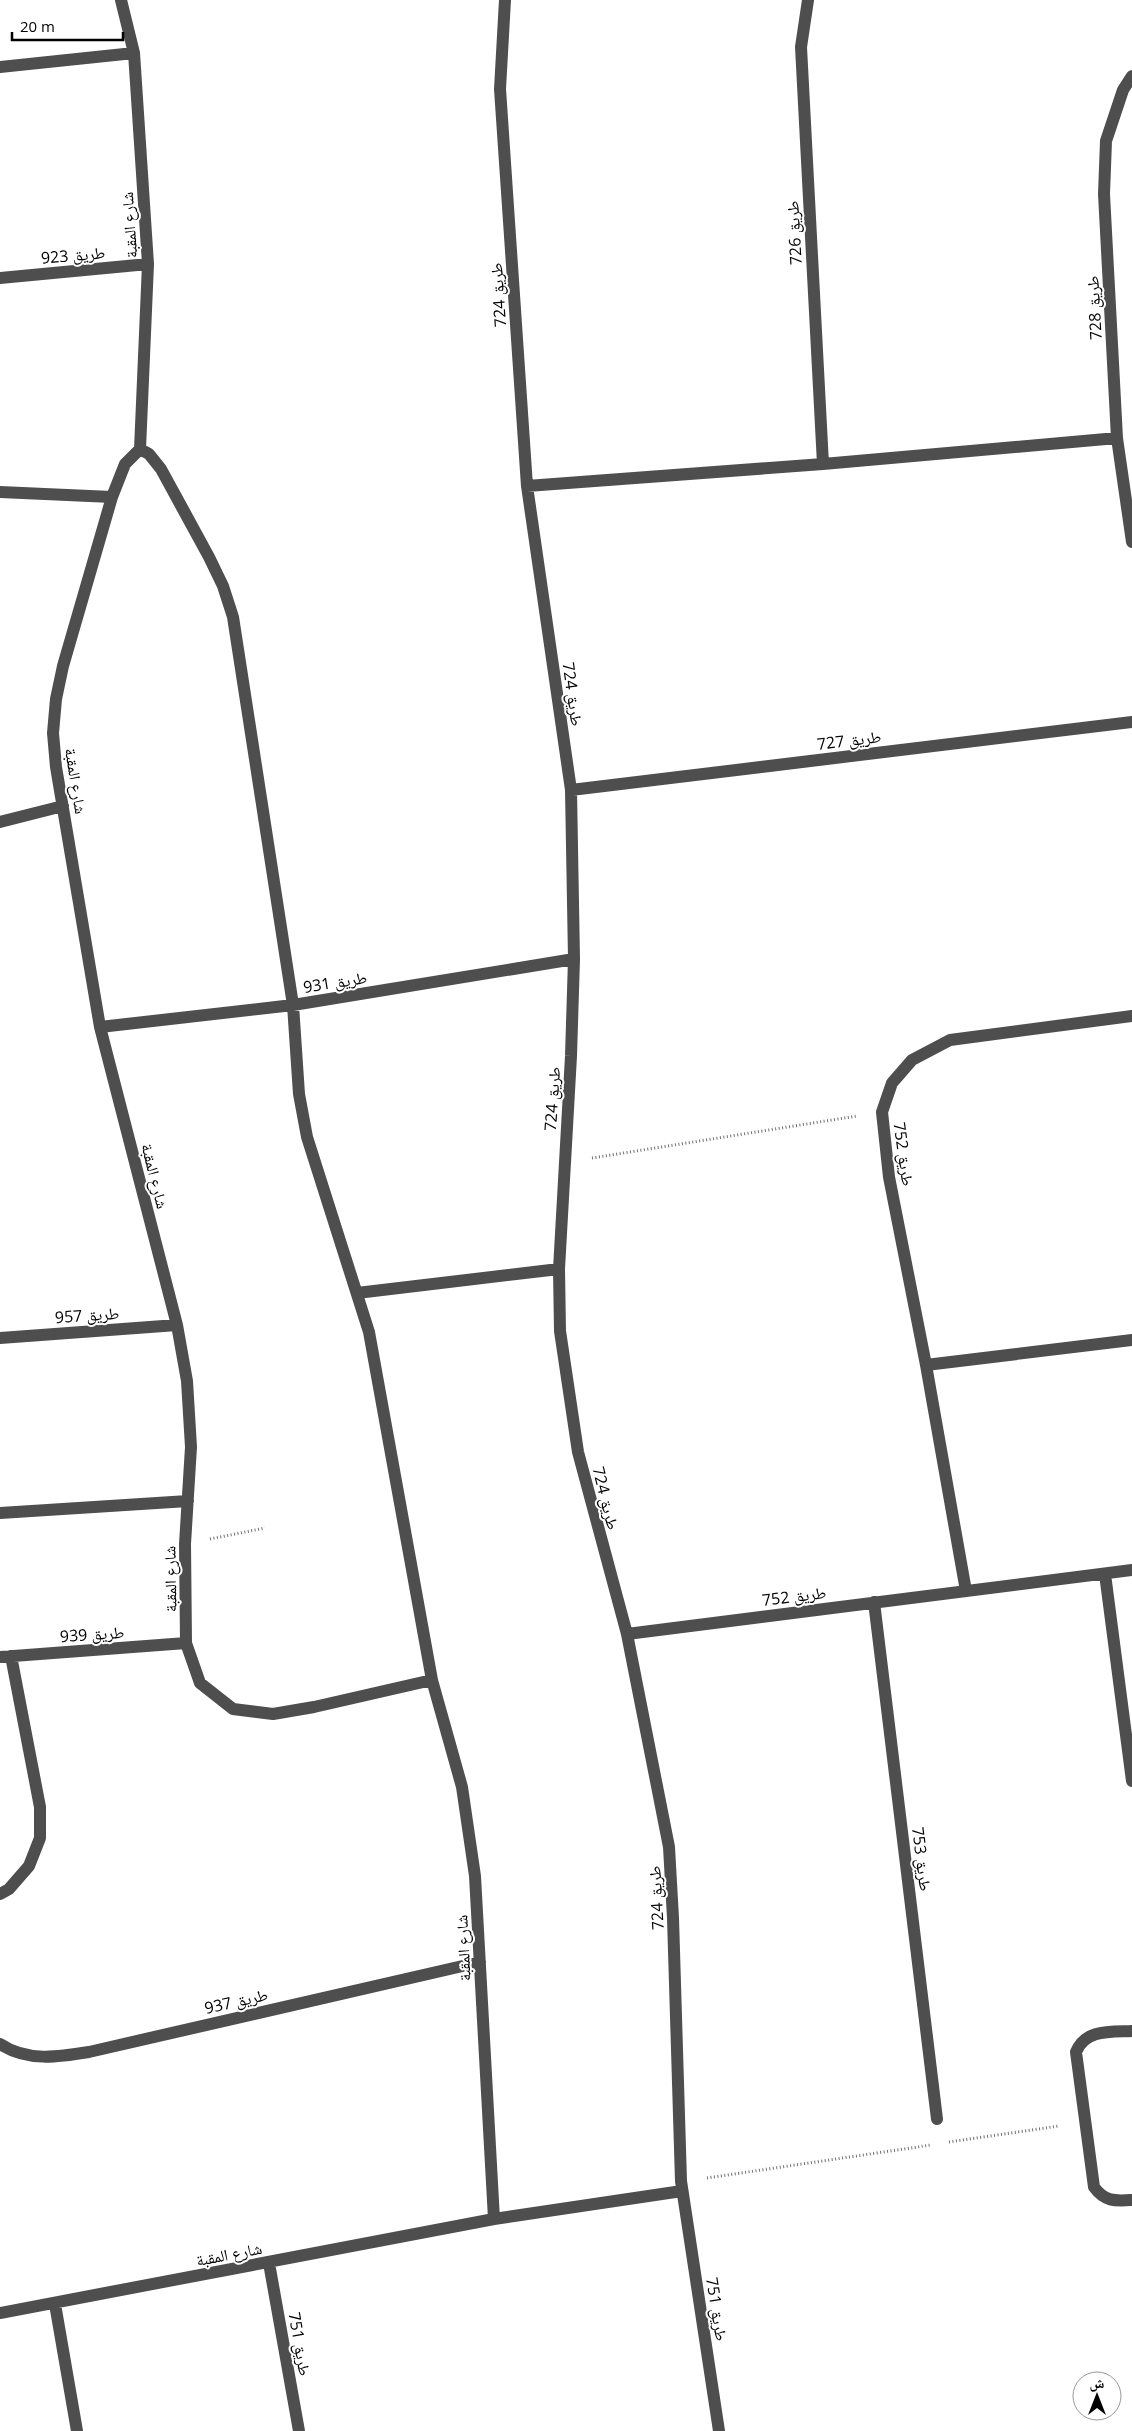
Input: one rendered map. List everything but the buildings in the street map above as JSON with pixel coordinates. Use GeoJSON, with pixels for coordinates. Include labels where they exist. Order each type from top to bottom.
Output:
{"type":"FeatureCollection","features":[{"type":"Feature","properties":{"kind":"street","name":"شارع المقبة"},"geometry":{"type":"LineString","coordinates":[[120,0],[134,53],[148,264],[140,449],[125,464],[112,496],[56,699],[53,733],[56,767],[100,1027],[177,1325],[187,1381],[191,1447],[185,1544],[186,1643],[200,1683],[232,1709],[273,1714],[314,1707],[432,1680]]}},
{"type":"Feature","properties":{"kind":"street","name":"طريق 724"},"geometry":{"type":"LineString","coordinates":[[505,0],[500,89],[527,486],[571,790],[574,959],[571,1056],[559,1269],[560,1331],[578,1452],[627,1634],[669,1847],[674,1918],[682,2186]]}},
{"type":"Feature","properties":{"kind":"street","name":"طريق 726"},"geometry":{"type":"LineString","coordinates":[[808,0],[801,47],[823,464]]}},
{"type":"Feature","properties":{"kind":"street"},"geometry":{"type":"LineString","coordinates":[[0,67],[134,53]]}},
{"type":"Feature","properties":{"kind":"street","name":"طريق 728"},"geometry":{"type":"LineString","coordinates":[[1132,76],[1123,90],[1106,141],[1104,194],[1117,438],[1132,542]]}},
{"type":"Feature","properties":{"kind":"street","name":"طريق 923"},"geometry":{"type":"LineString","coordinates":[[0,278],[148,264]]}},
{"type":"Feature","properties":{"kind":"street"},"geometry":{"type":"LineString","coordinates":[[527,486],[823,464],[1117,438]]}},
{"type":"Feature","properties":{"kind":"street","name":"شارع المقبة"},"geometry":{"type":"LineString","coordinates":[[140,449],[149,454],[161,469],[209,557],[223,586],[233,617],[293,1005],[299,1094],[307,1137],[369,1332],[432,1680],[462,1787],[475,1876],[494,2219]]}},
{"type":"Feature","properties":{"kind":"street"},"geometry":{"type":"LineString","coordinates":[[0,492],[112,496]]}},
{"type":"Feature","properties":{"kind":"street","name":"طريق 727"},"geometry":{"type":"LineString","coordinates":[[571,790],[1132,722]]}},
{"type":"Feature","properties":{"kind":"street"},"geometry":{"type":"LineString","coordinates":[[0,822],[63,806]]}},
{"type":"Feature","properties":{"kind":"street","name":"طريق 931"},"geometry":{"type":"LineString","coordinates":[[100,1027],[293,1005],[574,959]]}},
{"type":"Feature","properties":{"kind":"street","name":"طريق 752"},"geometry":{"type":"LineString","coordinates":[[966,1591],[890,1177],[882,1112],[892,1083],[912,1060],[950,1040],[1132,1016]]}},
{"type":"Feature","properties":{"kind":"street"},"geometry":{"type":"LineString","coordinates":[[357,1293],[559,1269]]}},
{"type":"Feature","properties":{"kind":"street","name":"طريق 957"},"geometry":{"type":"LineString","coordinates":[[0,1338],[177,1325]]}},
{"type":"Feature","properties":{"kind":"street"},"geometry":{"type":"LineString","coordinates":[[926,1365],[1132,1340]]}},
{"type":"Feature","properties":{"kind":"street"},"geometry":{"type":"LineString","coordinates":[[0,1513],[188,1501]]}},
{"type":"Feature","properties":{"kind":"street","name":"طريق 752"},"geometry":{"type":"LineString","coordinates":[[627,1634],[1132,1570]]}},
{"type":"Feature","properties":{"kind":"street"},"geometry":{"type":"LineString","coordinates":[[1106,1574],[1132,1782]]}},
{"type":"Feature","properties":{"kind":"street","name":"طريق 753"},"geometry":{"type":"LineString","coordinates":[[874,1602],[938,2119]]}},
{"type":"Feature","properties":{"kind":"street","name":"طريق 939"},"geometry":{"type":"LineString","coordinates":[[6,1656],[186,1643]]}},
{"type":"Feature","properties":{"kind":"street"},"geometry":{"type":"LineString","coordinates":[[0,1894],[9,1889],[29,1866],[40,1838],[40,1807],[6,1656]]}},
{"type":"Feature","properties":{"kind":"street","name":"طريق 937"},"geometry":{"type":"LineString","coordinates":[[0,2044],[10,2050],[50,2058],[88,2052],[480,1962]]}},
{"type":"Feature","properties":{"kind":"street"},"geometry":{"type":"LineString","coordinates":[[1132,2031],[1089,2036],[1080,2042],[1076,2052],[1094,2187],[1100,2196],[1111,2201],[1132,2200]]}},
{"type":"Feature","properties":{"kind":"street","name":"شارع المقبة"},"geometry":{"type":"LineString","coordinates":[[0,2313],[494,2219],[682,2186]]}},
{"type":"Feature","properties":{"kind":"street","name":"طريق 751"},"geometry":{"type":"LineString","coordinates":[[682,2186],[719,2431]]}},
{"type":"Feature","properties":{"kind":"street","name":"طريق 751"},"geometry":{"type":"LineString","coordinates":[[269,2263],[299,2431]]}},
{"type":"Feature","properties":{"kind":"street"},"geometry":{"type":"LineString","coordinates":[[55,2304],[77,2431]]}},
{"type":"Feature","properties":{"kind":"path"},"geometry":{"type":"LineString","coordinates":[[564,1162],[882,1112]]}},
{"type":"Feature","properties":{"kind":"path"},"geometry":{"type":"LineString","coordinates":[[185,1544],[265,1528]]}},
{"type":"Feature","properties":{"kind":"path"},"geometry":{"type":"LineString","coordinates":[[947,2142],[1085,2122]]}},
{"type":"Feature","properties":{"kind":"path"},"geometry":{"type":"LineString","coordinates":[[682,2186],[937,2144]]}}]}
